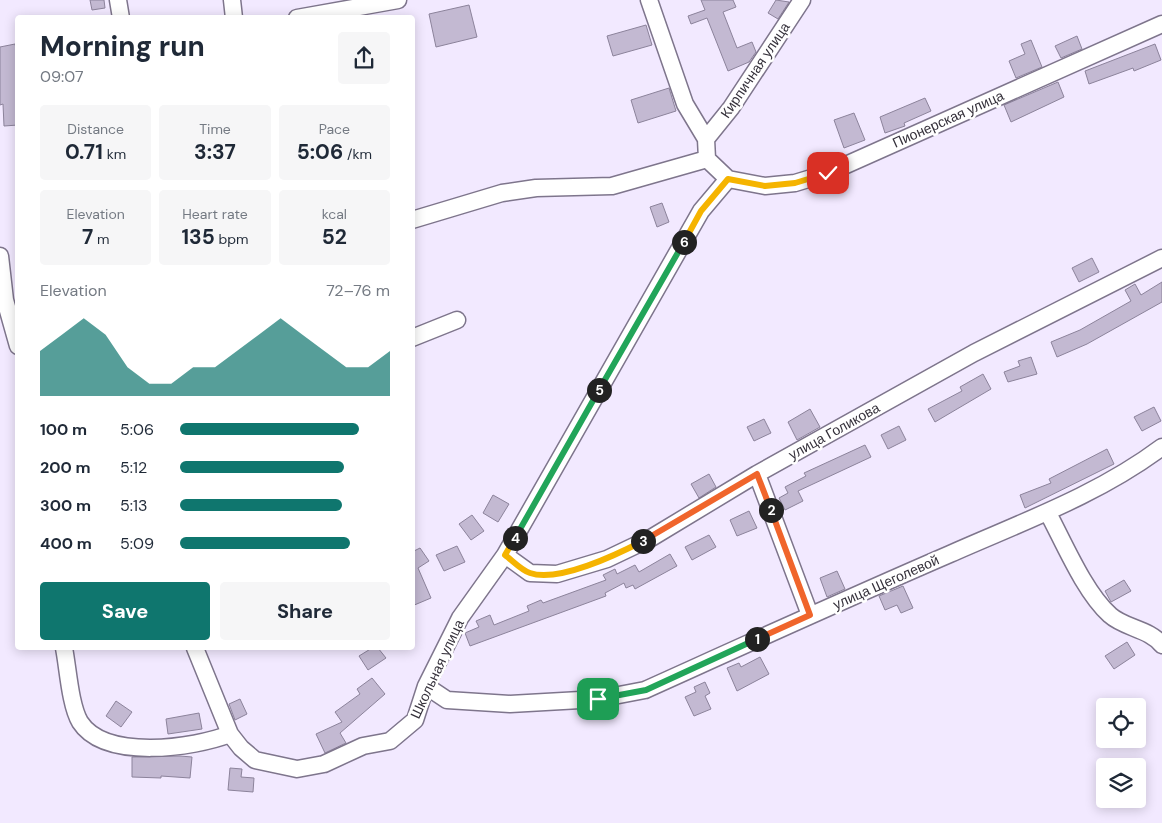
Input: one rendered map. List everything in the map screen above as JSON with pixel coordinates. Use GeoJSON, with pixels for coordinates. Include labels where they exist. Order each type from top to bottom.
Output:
{"type":"FeatureCollection","features":[{"type":"Feature","properties":{"kind":"street"},"geometry":{"type":"LineString","coordinates":[[118,0],[120,15]]}},
{"type":"Feature","properties":{"kind":"street"},"geometry":{"type":"LineString","coordinates":[[232,0],[234,15]]}},
{"type":"Feature","properties":{"kind":"street"},"geometry":{"type":"LineString","coordinates":[[309,15],[351,4],[398,0]]}},
{"type":"Feature","properties":{"kind":"street"},"geometry":{"type":"LineString","coordinates":[[649,0],[685,104],[706,139],[707,159],[728,179]]}},
{"type":"Feature","properties":{"kind":"street","name":"Кирпичная улица"},"geometry":{"type":"LineString","coordinates":[[706,139],[731,108],[802,0]]}},
{"type":"Feature","properties":{"kind":"street","name":"Пионерская улица"},"geometry":{"type":"LineString","coordinates":[[728,179],[765,186],[795,183],[828,173],[1162,24]]}},
{"type":"Feature","properties":{"kind":"street"},"geometry":{"type":"LineString","coordinates":[[415,219],[502,193],[536,188],[612,186],[707,159]]}},
{"type":"Feature","properties":{"kind":"street","name":"Школьная улица"},"geometry":{"type":"LineString","coordinates":[[230,734],[241,748],[255,760],[297,768],[324,764],[363,746],[390,741],[415,720],[426,686],[460,618],[505,555],[701,211],[728,179]]}},
{"type":"Feature","properties":{"kind":"street"},"geometry":{"type":"LineString","coordinates":[[0,256],[5,300],[15,335]]}},
{"type":"Feature","properties":{"kind":"street","name":"улица Голикова"},"geometry":{"type":"LineString","coordinates":[[505,555],[530,573],[558,574],[607,559],[651,538],[757,474],[974,352],[1162,258]]}},
{"type":"Feature","properties":{"kind":"street"},"geometry":{"type":"LineString","coordinates":[[415,337],[457,320]]}},
{"type":"Feature","properties":{"kind":"street","name":"улица Щеголевой"},"geometry":{"type":"LineString","coordinates":[[426,686],[447,700],[510,704],[598,699],[646,690],[810,615],[1048,513],[1136,467],[1162,447]]}},
{"type":"Feature","properties":{"kind":"street"},"geometry":{"type":"LineString","coordinates":[[757,474],[810,615]]}},
{"type":"Feature","properties":{"kind":"street"},"geometry":{"type":"LineString","coordinates":[[1048,513],[1099,602],[1110,616],[1138,628],[1162,645]]}},
{"type":"Feature","properties":{"kind":"street"},"geometry":{"type":"LineString","coordinates":[[64,650],[78,719],[85,730],[98,738],[123,746],[156,748],[215,740],[230,734],[196,650]]}},
{"type":"Feature","properties":{"kind":"building"},"geometry":{"type":"Polygon","coordinates":[[[90,0],[104,0],[105,8],[92,10],[90,0]]]}},
{"type":"Feature","properties":{"kind":"building"},"geometry":{"type":"Polygon","coordinates":[[[701,0],[733,0],[736,7],[723,12],[737,48],[752,42],[756,52],[749,62],[728,71],[707,18],[691,24],[688,16],[705,10],[701,0]]]}},
{"type":"Feature","properties":{"kind":"building"},"geometry":{"type":"Polygon","coordinates":[[[776,0],[789,2],[778,19],[768,13],[776,0]]]}},
{"type":"Feature","properties":{"kind":"building"},"geometry":{"type":"Polygon","coordinates":[[[469,5],[477,37],[436,47],[429,14],[469,5]]]}},
{"type":"Feature","properties":{"kind":"building"},"geometry":{"type":"Polygon","coordinates":[[[646,25],[652,45],[613,56],[607,36],[646,25]]]}},
{"type":"Feature","properties":{"kind":"building"},"geometry":{"type":"Polygon","coordinates":[[[1077,36],[1082,49],[1061,58],[1055,46],[1077,36]]]}},
{"type":"Feature","properties":{"kind":"building"},"geometry":{"type":"Polygon","coordinates":[[[1031,40],[1042,67],[1016,78],[1009,61],[1025,54],[1021,44],[1031,40]]]}},
{"type":"Feature","properties":{"kind":"building"},"geometry":{"type":"Polygon","coordinates":[[[15,44],[15,125],[4,126],[3,104],[0,105],[0,47],[15,44]]]}},
{"type":"Feature","properties":{"kind":"building"},"geometry":{"type":"Polygon","coordinates":[[[1155,44],[1161,60],[1134,71],[1133,68],[1089,84],[1085,71],[1155,44]]]}},
{"type":"Feature","properties":{"kind":"building"},"geometry":{"type":"Polygon","coordinates":[[[1058,82],[1064,97],[1011,122],[1004,105],[1058,82]]]}},
{"type":"Feature","properties":{"kind":"building"},"geometry":{"type":"Polygon","coordinates":[[[669,88],[676,111],[638,123],[631,100],[669,88]]]}},
{"type":"Feature","properties":{"kind":"building"},"geometry":{"type":"Polygon","coordinates":[[[925,98],[931,111],[904,123],[905,126],[885,133],[880,117],[925,98]]]}},
{"type":"Feature","properties":{"kind":"building"},"geometry":{"type":"Polygon","coordinates":[[[854,113],[865,140],[844,148],[834,120],[854,113]]]}},
{"type":"Feature","properties":{"kind":"building"},"geometry":{"type":"Polygon","coordinates":[[[662,203],[669,222],[657,227],[650,207],[662,203]]]}},
{"type":"Feature","properties":{"kind":"building"},"geometry":{"type":"Polygon","coordinates":[[[1092,258],[1099,272],[1079,282],[1072,268],[1092,258]]]}},
{"type":"Feature","properties":{"kind":"building"},"geometry":{"type":"Polygon","coordinates":[[[1162,282],[1162,302],[1087,344],[1057,357],[1051,342],[1080,330],[1131,301],[1125,290],[1135,284],[1141,295],[1162,282]]]}},
{"type":"Feature","properties":{"kind":"building"},"geometry":{"type":"Polygon","coordinates":[[[1031,357],[1037,374],[1008,382],[1004,372],[1020,366],[1018,361],[1031,357]]]}},
{"type":"Feature","properties":{"kind":"building"},"geometry":{"type":"Polygon","coordinates":[[[983,374],[991,389],[935,422],[928,409],[962,391],[960,387],[983,374]]]}},
{"type":"Feature","properties":{"kind":"building"},"geometry":{"type":"Polygon","coordinates":[[[1154,407],[1161,421],[1142,431],[1134,417],[1154,407]]]}},
{"type":"Feature","properties":{"kind":"building"},"geometry":{"type":"Polygon","coordinates":[[[810,409],[820,427],[797,440],[788,422],[810,409]]]}},
{"type":"Feature","properties":{"kind":"building"},"geometry":{"type":"Polygon","coordinates":[[[764,419],[771,433],[754,441],[747,427],[764,419]]]}},
{"type":"Feature","properties":{"kind":"building"},"geometry":{"type":"Polygon","coordinates":[[[899,426],[906,440],[888,449],[881,435],[899,426]]]}},
{"type":"Feature","properties":{"kind":"building"},"geometry":{"type":"Polygon","coordinates":[[[865,445],[871,457],[798,491],[803,501],[785,510],[779,498],[788,493],[785,487],[806,476],[804,473],[865,445]]]}},
{"type":"Feature","properties":{"kind":"building"},"geometry":{"type":"Polygon","coordinates":[[[1107,449],[1114,464],[1025,508],[1020,495],[1051,483],[1049,479],[1107,449]]]}},
{"type":"Feature","properties":{"kind":"building"},"geometry":{"type":"Polygon","coordinates":[[[709,474],[716,487],[699,498],[691,484],[709,474]]]}},
{"type":"Feature","properties":{"kind":"building"},"geometry":{"type":"Polygon","coordinates":[[[493,495],[509,504],[498,522],[483,513],[493,495]]]}},
{"type":"Feature","properties":{"kind":"building"},"geometry":{"type":"Polygon","coordinates":[[[749,511],[757,528],[737,536],[730,520],[749,511]]]}},
{"type":"Feature","properties":{"kind":"building"},"geometry":{"type":"Polygon","coordinates":[[[472,515],[484,531],[471,540],[459,524],[472,515]]]}},
{"type":"Feature","properties":{"kind":"building"},"geometry":{"type":"Polygon","coordinates":[[[709,535],[716,547],[692,560],[685,547],[709,535]]]}},
{"type":"Feature","properties":{"kind":"building"},"geometry":{"type":"Polygon","coordinates":[[[457,546],[465,562],[444,571],[436,555],[457,546]]]}},
{"type":"Feature","properties":{"kind":"building"},"geometry":{"type":"Polygon","coordinates":[[[420,548],[429,561],[418,568],[431,598],[415,605],[415,550],[420,548]]]}},
{"type":"Feature","properties":{"kind":"building"},"geometry":{"type":"Polygon","coordinates":[[[670,554],[677,566],[635,589],[633,585],[626,588],[624,583],[605,593],[606,596],[470,646],[465,633],[479,627],[476,621],[490,615],[494,625],[529,611],[527,606],[541,600],[543,603],[606,580],[603,575],[615,569],[617,574],[635,565],[639,572],[670,554]]]}},
{"type":"Feature","properties":{"kind":"building"},"geometry":{"type":"Polygon","coordinates":[[[837,571],[845,589],[827,597],[820,578],[837,571]]]}},
{"type":"Feature","properties":{"kind":"building"},"geometry":{"type":"Polygon","coordinates":[[[1124,580],[1131,591],[1111,602],[1105,591],[1124,580]]]}},
{"type":"Feature","properties":{"kind":"building"},"geometry":{"type":"Polygon","coordinates":[[[903,586],[913,608],[901,613],[897,605],[885,610],[879,596],[903,586]]]}},
{"type":"Feature","properties":{"kind":"building"},"geometry":{"type":"Polygon","coordinates":[[[1127,642],[1135,655],[1114,669],[1105,656],[1127,642]]]}},
{"type":"Feature","properties":{"kind":"building"},"geometry":{"type":"Polygon","coordinates":[[[369,650],[380,650],[386,658],[368,670],[359,656],[369,650]]]}},
{"type":"Feature","properties":{"kind":"building"},"geometry":{"type":"Polygon","coordinates":[[[760,657],[769,674],[737,691],[727,668],[739,663],[741,667],[760,657]]]}},
{"type":"Feature","properties":{"kind":"building"},"geometry":{"type":"Polygon","coordinates":[[[372,678],[385,694],[340,733],[346,743],[325,753],[316,734],[342,722],[335,712],[360,694],[357,689],[372,678]]]}},
{"type":"Feature","properties":{"kind":"building"},"geometry":{"type":"Polygon","coordinates":[[[705,682],[710,693],[705,696],[711,709],[694,716],[685,697],[696,692],[694,687],[705,682]]]}},
{"type":"Feature","properties":{"kind":"building"},"geometry":{"type":"Polygon","coordinates":[[[240,699],[247,714],[235,720],[229,704],[240,699]]]}},
{"type":"Feature","properties":{"kind":"building"},"geometry":{"type":"Polygon","coordinates":[[[116,701],[132,712],[121,727],[106,716],[116,701]]]}},
{"type":"Feature","properties":{"kind":"building"},"geometry":{"type":"Polygon","coordinates":[[[199,713],[202,729],[168,734],[166,719],[199,713]]]}},
{"type":"Feature","properties":{"kind":"building"},"geometry":{"type":"Polygon","coordinates":[[[132,757],[192,757],[190,778],[132,777],[132,757]]]}},
{"type":"Feature","properties":{"kind":"building"},"geometry":{"type":"Polygon","coordinates":[[[230,768],[242,769],[241,777],[254,778],[253,792],[228,790],[230,768]]]}},
{"type":"Feature","properties":{"kind":"route"},"geometry":{"type":"LineString","coordinates":[[598,699],[646,690],[810,615],[757,474],[651,538],[607,559],[558,574],[530,573],[505,555],[701,211],[728,179],[765,186],[795,183],[828,173]]}}]}
